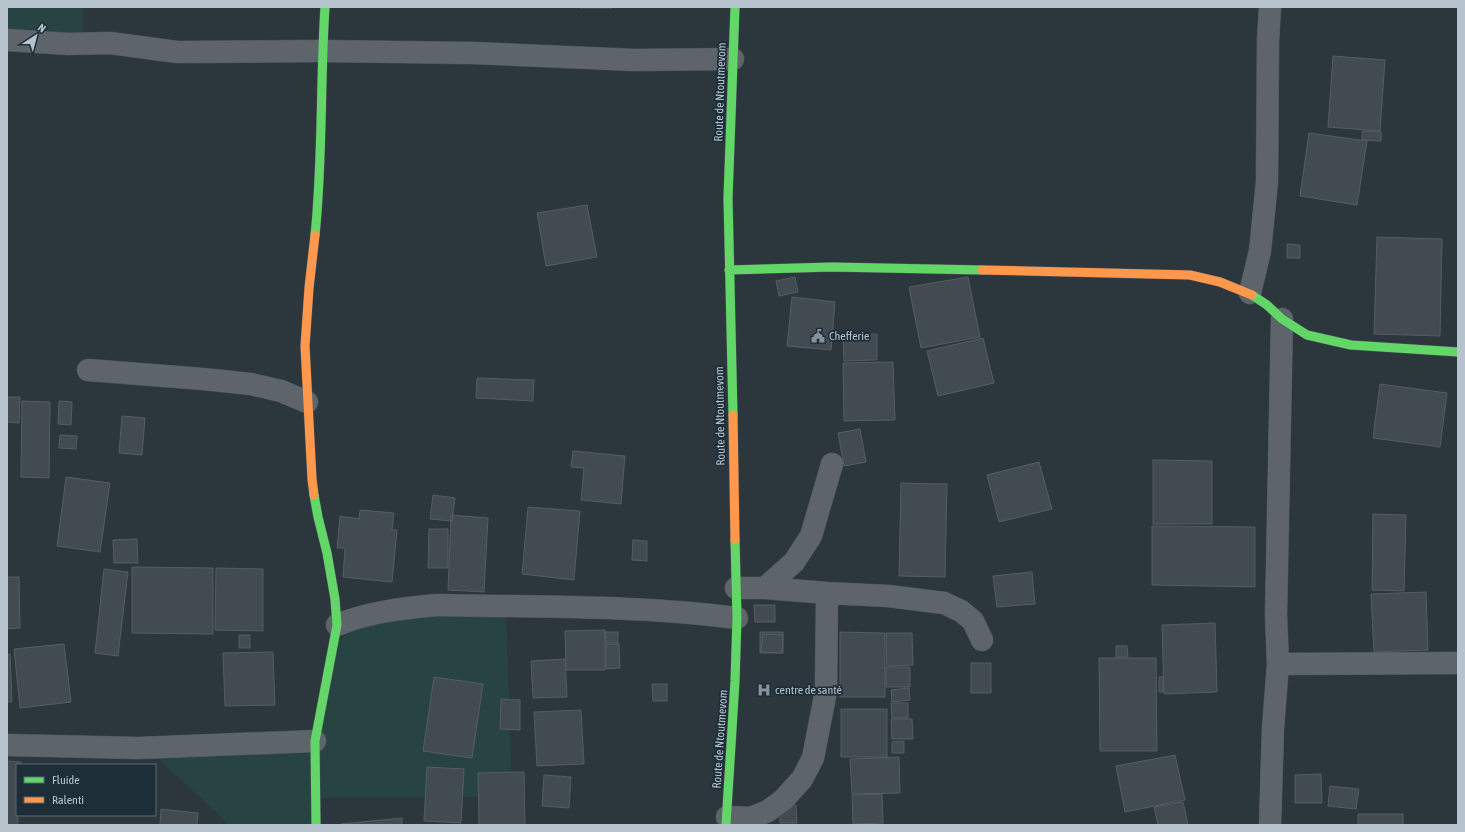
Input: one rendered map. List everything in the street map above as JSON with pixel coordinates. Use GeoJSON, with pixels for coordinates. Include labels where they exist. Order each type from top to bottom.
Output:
{"type":"FeatureCollection","features":[{"type":"Feature","properties":{"kind":"street"},"geometry":{"type":"LineString","coordinates":[[316,825],[315,741],[337,625],[335,599],[327,553],[318,517],[312,479],[305,346],[308,288],[318,207],[322,51],[325,7]]}},
{"type":"Feature","properties":{"kind":"street","name":"Route de Ntoutmevom"},"geometry":{"type":"LineString","coordinates":[[726,821],[735,681],[736,618],[728,198],[735,7]]}},
{"type":"Feature","properties":{"kind":"street"},"geometry":{"type":"LineString","coordinates":[[1250,293],[1260,251],[1267,182],[1268,41],[1270,7]]}},
{"type":"Feature","properties":{"kind":"street"},"geometry":{"type":"LineString","coordinates":[[7,40],[70,44],[110,43],[176,52],[322,51],[473,53],[634,60],[733,59]]}},
{"type":"Feature","properties":{"kind":"street"},"geometry":{"type":"LineString","coordinates":[[729,270],[832,267],[1190,275],[1220,282],[1250,293],[1267,305],[1282,319],[1307,335],[1351,345],[1458,352]]}},
{"type":"Feature","properties":{"kind":"street"},"geometry":{"type":"LineString","coordinates":[[1270,825],[1273,728],[1278,664],[1276,615],[1282,319]]}},
{"type":"Feature","properties":{"kind":"street"},"geometry":{"type":"LineString","coordinates":[[88,370],[251,384],[281,391],[307,402]]}},
{"type":"Feature","properties":{"kind":"street"},"geometry":{"type":"LineString","coordinates":[[765,588],[794,562],[811,536],[832,464]]}},
{"type":"Feature","properties":{"kind":"street"},"geometry":{"type":"LineString","coordinates":[[736,588],[765,588],[888,596],[944,604],[961,611],[973,621],[982,640]]}},
{"type":"Feature","properties":{"kind":"street"},"geometry":{"type":"LineString","coordinates":[[726,821],[751,818],[768,811],[783,800],[802,779],[813,758],[826,691],[827,593]]}},
{"type":"Feature","properties":{"kind":"street"},"geometry":{"type":"LineString","coordinates":[[337,625],[354,618],[372,614],[437,604],[619,609],[700,613],[736,618]]}},
{"type":"Feature","properties":{"kind":"street"},"geometry":{"type":"LineString","coordinates":[[1278,664],[1458,663]]}},
{"type":"Feature","properties":{"kind":"street"},"geometry":{"type":"LineString","coordinates":[[7,745],[139,748],[315,741]]}},
{"type":"Feature","properties":{"kind":"green space"},"geometry":{"type":"Polygon","coordinates":[[[7,7],[83,7],[83,50],[7,48],[7,7]]]}},
{"type":"Feature","properties":{"kind":"green space"},"geometry":{"type":"Polygon","coordinates":[[[506,602],[512,797],[315,798],[315,825],[229,825],[135,737],[313,737],[327,656],[357,621],[506,602]]]}},
{"type":"Feature","properties":{"kind":"building"},"geometry":{"type":"Polygon","coordinates":[[[612,7],[612,8],[580,8],[612,7]]]}},
{"type":"Feature","properties":{"kind":"building"},"geometry":{"type":"Polygon","coordinates":[[[1333,56],[1385,60],[1380,131],[1328,127],[1333,56]]]}},
{"type":"Feature","properties":{"kind":"building"},"geometry":{"type":"Polygon","coordinates":[[[1362,131],[1381,132],[1381,141],[1362,140],[1362,131]]]}},
{"type":"Feature","properties":{"kind":"building"},"geometry":{"type":"Polygon","coordinates":[[[1309,133],[1367,141],[1357,205],[1300,196],[1309,133]]]}},
{"type":"Feature","properties":{"kind":"building"},"geometry":{"type":"Polygon","coordinates":[[[587,205],[597,257],[546,266],[537,213],[587,205]]]}},
{"type":"Feature","properties":{"kind":"building"},"geometry":{"type":"Polygon","coordinates":[[[1377,237],[1442,239],[1440,336],[1374,334],[1377,237]]]}},
{"type":"Feature","properties":{"kind":"building"},"geometry":{"type":"Polygon","coordinates":[[[1287,244],[1300,245],[1300,258],[1287,258],[1287,244]]]}},
{"type":"Feature","properties":{"kind":"building"},"geometry":{"type":"Polygon","coordinates":[[[795,277],[798,292],[779,296],[776,281],[795,277]]]}},
{"type":"Feature","properties":{"kind":"building"},"geometry":{"type":"Polygon","coordinates":[[[968,277],[980,337],[921,348],[909,287],[968,277]]]}},
{"type":"Feature","properties":{"kind":"building"},"geometry":{"type":"Polygon","coordinates":[[[792,297],[835,302],[831,350],[787,346],[792,297]]]}},
{"type":"Feature","properties":{"kind":"building"},"geometry":{"type":"Polygon","coordinates":[[[877,334],[877,360],[844,361],[843,335],[877,334]]]}},
{"type":"Feature","properties":{"kind":"building"},"geometry":{"type":"Polygon","coordinates":[[[983,338],[994,383],[938,396],[927,351],[983,338]]]}},
{"type":"Feature","properties":{"kind":"building"},"geometry":{"type":"Polygon","coordinates":[[[893,362],[895,420],[844,421],[843,363],[893,362]]]}},
{"type":"Feature","properties":{"kind":"building"},"geometry":{"type":"Polygon","coordinates":[[[477,378],[534,380],[533,401],[476,398],[477,378]]]}},
{"type":"Feature","properties":{"kind":"building"},"geometry":{"type":"Polygon","coordinates":[[[1380,384],[1447,393],[1440,447],[1373,438],[1380,384]]]}},
{"type":"Feature","properties":{"kind":"building"},"geometry":{"type":"Polygon","coordinates":[[[7,397],[20,397],[19,423],[7,422],[7,397]]]}},
{"type":"Feature","properties":{"kind":"building"},"geometry":{"type":"Polygon","coordinates":[[[22,401],[50,402],[49,478],[21,477],[22,401]]]}},
{"type":"Feature","properties":{"kind":"building"},"geometry":{"type":"Polygon","coordinates":[[[59,401],[72,402],[71,425],[58,424],[59,401]]]}},
{"type":"Feature","properties":{"kind":"building"},"geometry":{"type":"Polygon","coordinates":[[[122,416],[145,418],[142,455],[119,453],[122,416]]]}},
{"type":"Feature","properties":{"kind":"building"},"geometry":{"type":"Polygon","coordinates":[[[860,429],[866,462],[844,466],[838,433],[860,429]]]}},
{"type":"Feature","properties":{"kind":"building"},"geometry":{"type":"Polygon","coordinates":[[[60,435],[77,436],[76,449],[59,448],[60,435]]]}},
{"type":"Feature","properties":{"kind":"building"},"geometry":{"type":"Polygon","coordinates":[[[573,451],[625,456],[621,504],[581,500],[584,468],[571,467],[573,451]]]}},
{"type":"Feature","properties":{"kind":"building"},"geometry":{"type":"Polygon","coordinates":[[[1153,460],[1212,461],[1212,524],[1153,524],[1153,460]]]}},
{"type":"Feature","properties":{"kind":"building"},"geometry":{"type":"Polygon","coordinates":[[[1039,462],[1052,509],[999,522],[987,475],[1039,462]]]}},
{"type":"Feature","properties":{"kind":"building"},"geometry":{"type":"Polygon","coordinates":[[[66,477],[110,483],[100,552],[57,546],[66,477]]]}},
{"type":"Feature","properties":{"kind":"building"},"geometry":{"type":"Polygon","coordinates":[[[901,483],[947,484],[945,577],[899,576],[901,483]]]}},
{"type":"Feature","properties":{"kind":"building"},"geometry":{"type":"Polygon","coordinates":[[[433,495],[455,498],[452,521],[430,519],[433,495]]]}},
{"type":"Feature","properties":{"kind":"building"},"geometry":{"type":"Polygon","coordinates":[[[528,507],[580,511],[574,580],[522,574],[528,507]]]}},
{"type":"Feature","properties":{"kind":"building"},"geometry":{"type":"Polygon","coordinates":[[[360,510],[394,513],[392,530],[397,530],[392,582],[343,577],[345,548],[337,548],[340,516],[359,519],[360,510]]]}},
{"type":"Feature","properties":{"kind":"building"},"geometry":{"type":"Polygon","coordinates":[[[1373,514],[1406,515],[1404,591],[1372,590],[1373,514]]]}},
{"type":"Feature","properties":{"kind":"building"},"geometry":{"type":"Polygon","coordinates":[[[451,515],[488,518],[484,592],[448,590],[451,515]]]}},
{"type":"Feature","properties":{"kind":"building"},"geometry":{"type":"Polygon","coordinates":[[[1152,526],[1255,527],[1255,587],[1152,585],[1152,526]]]}},
{"type":"Feature","properties":{"kind":"building"},"geometry":{"type":"Polygon","coordinates":[[[429,529],[448,529],[448,568],[428,568],[429,529]]]}},
{"type":"Feature","properties":{"kind":"building"},"geometry":{"type":"Polygon","coordinates":[[[137,539],[138,563],[114,563],[113,540],[137,539]]]}},
{"type":"Feature","properties":{"kind":"building"},"geometry":{"type":"Polygon","coordinates":[[[633,540],[647,541],[647,561],[632,560],[633,540]]]}},
{"type":"Feature","properties":{"kind":"building"},"geometry":{"type":"Polygon","coordinates":[[[132,567],[213,568],[213,634],[132,633],[132,567]]]}},
{"type":"Feature","properties":{"kind":"building"},"geometry":{"type":"Polygon","coordinates":[[[216,568],[263,569],[263,631],[215,630],[216,568]]]}},
{"type":"Feature","properties":{"kind":"building"},"geometry":{"type":"Polygon","coordinates":[[[104,569],[128,572],[118,656],[95,653],[104,569]]]}},
{"type":"Feature","properties":{"kind":"building"},"geometry":{"type":"Polygon","coordinates":[[[1032,572],[1035,604],[997,607],[993,576],[1032,572]]]}},
{"type":"Feature","properties":{"kind":"building"},"geometry":{"type":"Polygon","coordinates":[[[7,577],[19,577],[20,628],[7,629],[7,577]]]}},
{"type":"Feature","properties":{"kind":"building"},"geometry":{"type":"Polygon","coordinates":[[[1426,592],[1428,650],[1374,652],[1371,594],[1426,592]]]}},
{"type":"Feature","properties":{"kind":"building"},"geometry":{"type":"Polygon","coordinates":[[[754,605],[775,605],[775,622],[755,622],[754,605]]]}},
{"type":"Feature","properties":{"kind":"building"},"geometry":{"type":"Polygon","coordinates":[[[1215,623],[1217,692],[1164,694],[1162,625],[1215,623]]]}},
{"type":"Feature","properties":{"kind":"building"},"geometry":{"type":"Polygon","coordinates":[[[605,630],[605,670],[566,670],[565,631],[605,630]]]}},
{"type":"Feature","properties":{"kind":"building"},"geometry":{"type":"Polygon","coordinates":[[[605,632],[618,632],[618,643],[606,643],[605,632]]]}},
{"type":"Feature","properties":{"kind":"building"},"geometry":{"type":"Polygon","coordinates":[[[760,632],[783,632],[783,653],[760,653],[760,632]]]}},
{"type":"Feature","properties":{"kind":"building"},"geometry":{"type":"Polygon","coordinates":[[[840,632],[885,633],[885,697],[840,697],[840,632]]]}},
{"type":"Feature","properties":{"kind":"building"},"geometry":{"type":"Polygon","coordinates":[[[886,633],[912,633],[913,665],[887,666],[886,633]]]}},
{"type":"Feature","properties":{"kind":"building"},"geometry":{"type":"Polygon","coordinates":[[[763,634],[783,635],[782,653],[761,652],[763,634]]]}},
{"type":"Feature","properties":{"kind":"building"},"geometry":{"type":"Polygon","coordinates":[[[239,635],[250,635],[250,648],[239,648],[239,635]]]}},
{"type":"Feature","properties":{"kind":"building"},"geometry":{"type":"Polygon","coordinates":[[[64,644],[71,702],[20,708],[14,649],[64,644]]]}},
{"type":"Feature","properties":{"kind":"building"},"geometry":{"type":"Polygon","coordinates":[[[606,644],[619,644],[620,668],[606,669],[606,644]]]}},
{"type":"Feature","properties":{"kind":"building"},"geometry":{"type":"Polygon","coordinates":[[[1116,646],[1127,646],[1128,657],[1116,657],[1116,646]]]}},
{"type":"Feature","properties":{"kind":"building"},"geometry":{"type":"Polygon","coordinates":[[[273,652],[275,705],[225,706],[223,653],[273,652]]]}},
{"type":"Feature","properties":{"kind":"building"},"geometry":{"type":"Polygon","coordinates":[[[7,654],[10,654],[12,702],[7,702],[7,654]]]}},
{"type":"Feature","properties":{"kind":"building"},"geometry":{"type":"Polygon","coordinates":[[[1099,658],[1156,658],[1157,751],[1100,751],[1099,658]]]}},
{"type":"Feature","properties":{"kind":"building"},"geometry":{"type":"Polygon","coordinates":[[[565,659],[567,697],[533,698],[531,661],[565,659]]]}},
{"type":"Feature","properties":{"kind":"building"},"geometry":{"type":"Polygon","coordinates":[[[971,663],[991,663],[991,693],[971,693],[971,663]]]}},
{"type":"Feature","properties":{"kind":"building"},"geometry":{"type":"Polygon","coordinates":[[[886,667],[910,667],[910,687],[886,687],[886,667]]]}},
{"type":"Feature","properties":{"kind":"building"},"geometry":{"type":"Polygon","coordinates":[[[434,677],[483,684],[472,758],[423,751],[434,677]]]}},
{"type":"Feature","properties":{"kind":"building"},"geometry":{"type":"Polygon","coordinates":[[[1159,677],[1163,677],[1163,692],[1159,692],[1159,677]]]}},
{"type":"Feature","properties":{"kind":"building"},"geometry":{"type":"Polygon","coordinates":[[[652,684],[667,684],[667,701],[653,701],[652,684]]]}},
{"type":"Feature","properties":{"kind":"building"},"geometry":{"type":"Polygon","coordinates":[[[909,688],[910,700],[892,702],[891,690],[909,688]]]}},
{"type":"Feature","properties":{"kind":"building"},"geometry":{"type":"Polygon","coordinates":[[[501,699],[520,700],[520,730],[500,729],[501,699]]]}},
{"type":"Feature","properties":{"kind":"building"},"geometry":{"type":"Polygon","coordinates":[[[891,703],[908,703],[908,718],[892,718],[891,703]]]}},
{"type":"Feature","properties":{"kind":"building"},"geometry":{"type":"Polygon","coordinates":[[[841,709],[887,709],[887,757],[841,757],[841,709]]]}},
{"type":"Feature","properties":{"kind":"building"},"geometry":{"type":"Polygon","coordinates":[[[581,710],[584,764],[537,766],[534,712],[581,710]]]}},
{"type":"Feature","properties":{"kind":"building"},"geometry":{"type":"Polygon","coordinates":[[[891,719],[912,719],[913,739],[892,739],[891,719]]]}},
{"type":"Feature","properties":{"kind":"building"},"geometry":{"type":"Polygon","coordinates":[[[904,741],[904,753],[892,753],[892,742],[904,741]]]}},
{"type":"Feature","properties":{"kind":"building"},"geometry":{"type":"Polygon","coordinates":[[[1175,755],[1185,800],[1125,812],[1116,766],[1175,755]]]}},
{"type":"Feature","properties":{"kind":"building"},"geometry":{"type":"Polygon","coordinates":[[[899,757],[900,793],[852,794],[850,759],[899,757]]]}},
{"type":"Feature","properties":{"kind":"building"},"geometry":{"type":"Polygon","coordinates":[[[7,761],[21,762],[21,764],[16,764],[16,816],[18,816],[18,825],[7,825],[7,761]]]}},
{"type":"Feature","properties":{"kind":"building"},"geometry":{"type":"Polygon","coordinates":[[[427,767],[464,769],[461,823],[424,821],[427,767]]]}},
{"type":"Feature","properties":{"kind":"building"},"geometry":{"type":"Polygon","coordinates":[[[524,772],[525,825],[479,825],[478,773],[524,772]]]}},
{"type":"Feature","properties":{"kind":"building"},"geometry":{"type":"Polygon","coordinates":[[[1321,774],[1322,803],[1295,803],[1295,775],[1321,774]]]}},
{"type":"Feature","properties":{"kind":"building"},"geometry":{"type":"Polygon","coordinates":[[[544,775],[571,777],[569,808],[542,806],[544,775]]]}},
{"type":"Feature","properties":{"kind":"building"},"geometry":{"type":"Polygon","coordinates":[[[1330,786],[1359,789],[1356,809],[1328,806],[1330,786]]]}},
{"type":"Feature","properties":{"kind":"building"},"geometry":{"type":"Polygon","coordinates":[[[882,794],[883,823],[853,824],[852,795],[882,794]]]}},
{"type":"Feature","properties":{"kind":"building"},"geometry":{"type":"Polygon","coordinates":[[[1183,802],[1188,825],[1158,825],[1154,807],[1183,802]]]}},
{"type":"Feature","properties":{"kind":"building"},"geometry":{"type":"Polygon","coordinates":[[[779,805],[796,805],[797,823],[780,823],[779,805]]]}},
{"type":"Feature","properties":{"kind":"building"},"geometry":{"type":"Polygon","coordinates":[[[161,809],[198,813],[197,825],[160,825],[161,809]]]}},
{"type":"Feature","properties":{"kind":"building"},"geometry":{"type":"Polygon","coordinates":[[[1358,814],[1403,814],[1403,825],[1358,825],[1358,814]]]}},
{"type":"Feature","properties":{"kind":"building"},"geometry":{"type":"Polygon","coordinates":[[[402,818],[402,825],[341,825],[341,824],[402,818]]]}},
{"type":"Feature","properties":{"kind":"traffic: fast"},"geometry":{"type":"LineString","coordinates":[[315,235],[318,207],[325,7]]}},
{"type":"Feature","properties":{"kind":"traffic: fast"},"geometry":{"type":"LineString","coordinates":[[733,415],[728,198],[735,7]]}},
{"type":"Feature","properties":{"kind":"traffic: fast"},"geometry":{"type":"LineString","coordinates":[[729,270],[832,267],[982,270]]}},
{"type":"Feature","properties":{"kind":"traffic: fast"},"geometry":{"type":"LineString","coordinates":[[1252,295],[1267,305],[1282,319],[1307,335],[1351,345],[1458,352]]}},
{"type":"Feature","properties":{"kind":"traffic: fast"},"geometry":{"type":"LineString","coordinates":[[314,495],[327,553],[335,599],[337,625],[315,741],[316,825]]}},
{"type":"Feature","properties":{"kind":"traffic: fast"},"geometry":{"type":"LineString","coordinates":[[726,825],[735,681],[737,618],[735,540]]}},
{"type":"Feature","properties":{"kind":"traffic: slow"},"geometry":{"type":"LineString","coordinates":[[314,495],[305,346],[309,288],[315,235]]}},
{"type":"Feature","properties":{"kind":"traffic: slow"},"geometry":{"type":"LineString","coordinates":[[982,270],[1190,275],[1220,282],[1252,295]]}},
{"type":"Feature","properties":{"kind":"traffic: slow"},"geometry":{"type":"LineString","coordinates":[[733,415],[735,540]]}},
{"type":"Feature","properties":{"kind":"place","name":"Chefferie"},"geometry":{"type":"Point","coordinates":[818,336]}},
{"type":"Feature","properties":{"kind":"place","name":"centre de santé"},"geometry":{"type":"Point","coordinates":[764,690]}}]}
